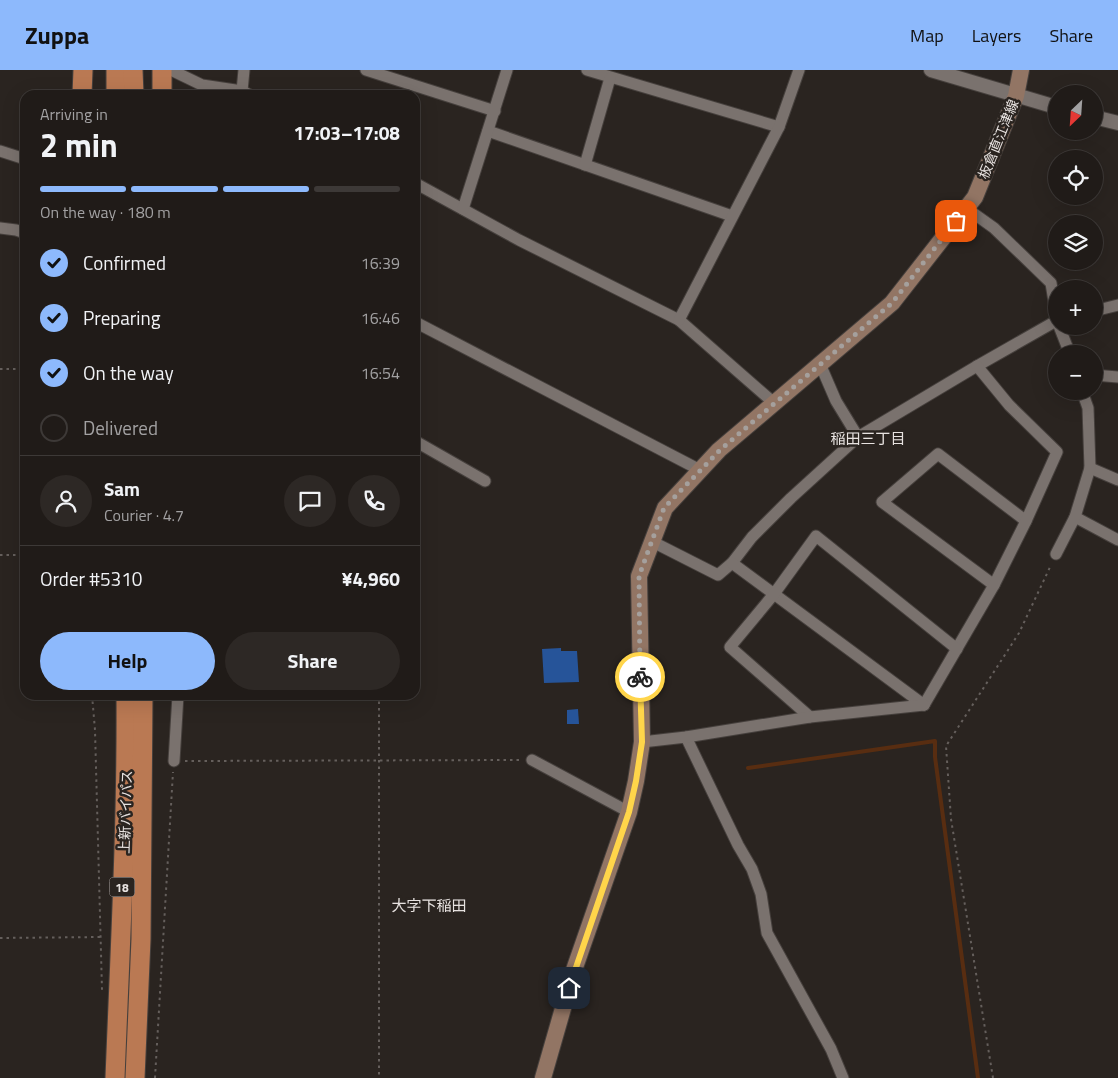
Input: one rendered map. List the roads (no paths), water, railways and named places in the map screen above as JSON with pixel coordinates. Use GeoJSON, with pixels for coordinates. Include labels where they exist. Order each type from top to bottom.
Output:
{"type":"FeatureCollection","features":[{"type":"Feature","properties":{"kind":"highway"},"geometry":{"type":"LineString","coordinates":[[82,90],[83,70]]}},
{"type":"Feature","properties":{"kind":"highway"},"geometry":{"type":"LineString","coordinates":[[116,70],[116,90]]}},
{"type":"Feature","properties":{"kind":"highway"},"geometry":{"type":"LineString","coordinates":[[133,70],[134,90]]}},
{"type":"Feature","properties":{"kind":"highway"},"geometry":{"type":"LineString","coordinates":[[162,70],[162,90]]}},
{"type":"Feature","properties":{"kind":"highway","name":"18"},"geometry":{"type":"LineString","coordinates":[[113,700],[124,834]]}},
{"type":"Feature","properties":{"kind":"highway","name":"上新バイパス"},"geometry":{"type":"LineString","coordinates":[[115,1078],[124,834],[126,700]]}},
{"type":"Feature","properties":{"kind":"highway","name":"上新バイパス"},"geometry":{"type":"LineString","coordinates":[[135,1078],[141,939],[143,700]]}},
{"type":"Feature","properties":{"kind":"main road","name":"板倉直江津線"},"geometry":{"type":"LineString","coordinates":[[543,1078],[574,970],[629,812],[636,781],[642,742],[639,576],[664,508],[720,450],[892,303],[975,197],[1016,96],[1021,70]]}},
{"type":"Feature","properties":{"kind":"street"},"geometry":{"type":"LineString","coordinates":[[171,70],[202,85],[230,90]]}},
{"type":"Feature","properties":{"kind":"street"},"geometry":{"type":"LineString","coordinates":[[244,70],[246,90]]}},
{"type":"Feature","properties":{"kind":"street"},"geometry":{"type":"LineString","coordinates":[[366,70],[495,112]]}},
{"type":"Feature","properties":{"kind":"street"},"geometry":{"type":"LineString","coordinates":[[463,210],[507,70]]}},
{"type":"Feature","properties":{"kind":"street"},"geometry":{"type":"LineString","coordinates":[[587,70],[779,127]]}},
{"type":"Feature","properties":{"kind":"street"},"geometry":{"type":"LineString","coordinates":[[679,320],[779,127],[799,70]]}},
{"type":"Feature","properties":{"kind":"street"},"geometry":{"type":"LineString","coordinates":[[931,70],[1048,105]]}},
{"type":"Feature","properties":{"kind":"street"},"geometry":{"type":"LineString","coordinates":[[585,165],[610,78]]}},
{"type":"Feature","properties":{"kind":"street"},"geometry":{"type":"LineString","coordinates":[[1103,119],[1118,123]]}},
{"type":"Feature","properties":{"kind":"street"},"geometry":{"type":"LineString","coordinates":[[488,131],[732,216]]}},
{"type":"Feature","properties":{"kind":"street"},"geometry":{"type":"LineString","coordinates":[[0,151],[20,157]]}},
{"type":"Feature","properties":{"kind":"street"},"geometry":{"type":"LineString","coordinates":[[420,186],[463,210],[679,320],[774,403]]}},
{"type":"Feature","properties":{"kind":"street"},"geometry":{"type":"LineString","coordinates":[[966,208],[994,228],[1048,280]]}},
{"type":"Feature","properties":{"kind":"street"},"geometry":{"type":"LineString","coordinates":[[0,228],[20,231]]}},
{"type":"Feature","properties":{"kind":"street"},"geometry":{"type":"LineString","coordinates":[[1103,309],[1118,305]]}},
{"type":"Feature","properties":{"kind":"street"},"geometry":{"type":"LineString","coordinates":[[420,325],[700,470]]}},
{"type":"Feature","properties":{"kind":"street"},"geometry":{"type":"LineString","coordinates":[[651,541],[718,575],[732,563],[752,537],[765,524],[858,436],[1048,326]]}},
{"type":"Feature","properties":{"kind":"street"},"geometry":{"type":"LineString","coordinates":[[820,364],[836,401],[858,436]]}},
{"type":"Feature","properties":{"kind":"street"},"geometry":{"type":"LineString","coordinates":[[924,705],[994,585],[1026,521],[1057,452],[1008,405],[977,366]]}},
{"type":"Feature","properties":{"kind":"street"},"geometry":{"type":"LineString","coordinates":[[1103,376],[1118,377]]}},
{"type":"Feature","properties":{"kind":"street"},"geometry":{"type":"LineString","coordinates":[[1056,554],[1075,517],[1090,468],[1088,408],[1085,400]]}},
{"type":"Feature","properties":{"kind":"street"},"geometry":{"type":"LineString","coordinates":[[420,444],[486,481]]}},
{"type":"Feature","properties":{"kind":"street"},"geometry":{"type":"LineString","coordinates":[[994,585],[882,502],[938,454],[1026,521]]}},
{"type":"Feature","properties":{"kind":"street"},"geometry":{"type":"LineString","coordinates":[[1090,468],[1118,480]]}},
{"type":"Feature","properties":{"kind":"street"},"geometry":{"type":"LineString","coordinates":[[1075,517],[1118,540]]}},
{"type":"Feature","properties":{"kind":"street"},"geometry":{"type":"LineString","coordinates":[[810,717],[730,647],[774,594],[816,536],[957,649]]}},
{"type":"Feature","properties":{"kind":"street"},"geometry":{"type":"LineString","coordinates":[[732,563],[924,705]]}},
{"type":"Feature","properties":{"kind":"street"},"geometry":{"type":"LineString","coordinates":[[174,761],[178,700]]}},
{"type":"Feature","properties":{"kind":"street"},"geometry":{"type":"LineString","coordinates":[[642,742],[686,737],[810,717],[924,705]]}},
{"type":"Feature","properties":{"kind":"street"},"geometry":{"type":"LineString","coordinates":[[686,737],[738,845],[752,869],[761,894],[767,933],[831,1049],[843,1078]]}},
{"type":"Feature","properties":{"kind":"street"},"geometry":{"type":"LineString","coordinates":[[532,760],[629,812]]}},
{"type":"Feature","properties":{"kind":"waterway"},"geometry":{"type":"LineString","coordinates":[[748,768],[935,741],[935,757],[978,1078]]}},
{"type":"Feature","properties":{"kind":"district","name":"稲田三丁目"},"geometry":{"type":"Point","coordinates":[868,438]}},
{"type":"Feature","properties":{"kind":"district","name":"大字下稲田"},"geometry":{"type":"Point","coordinates":[429,905]}}]}
